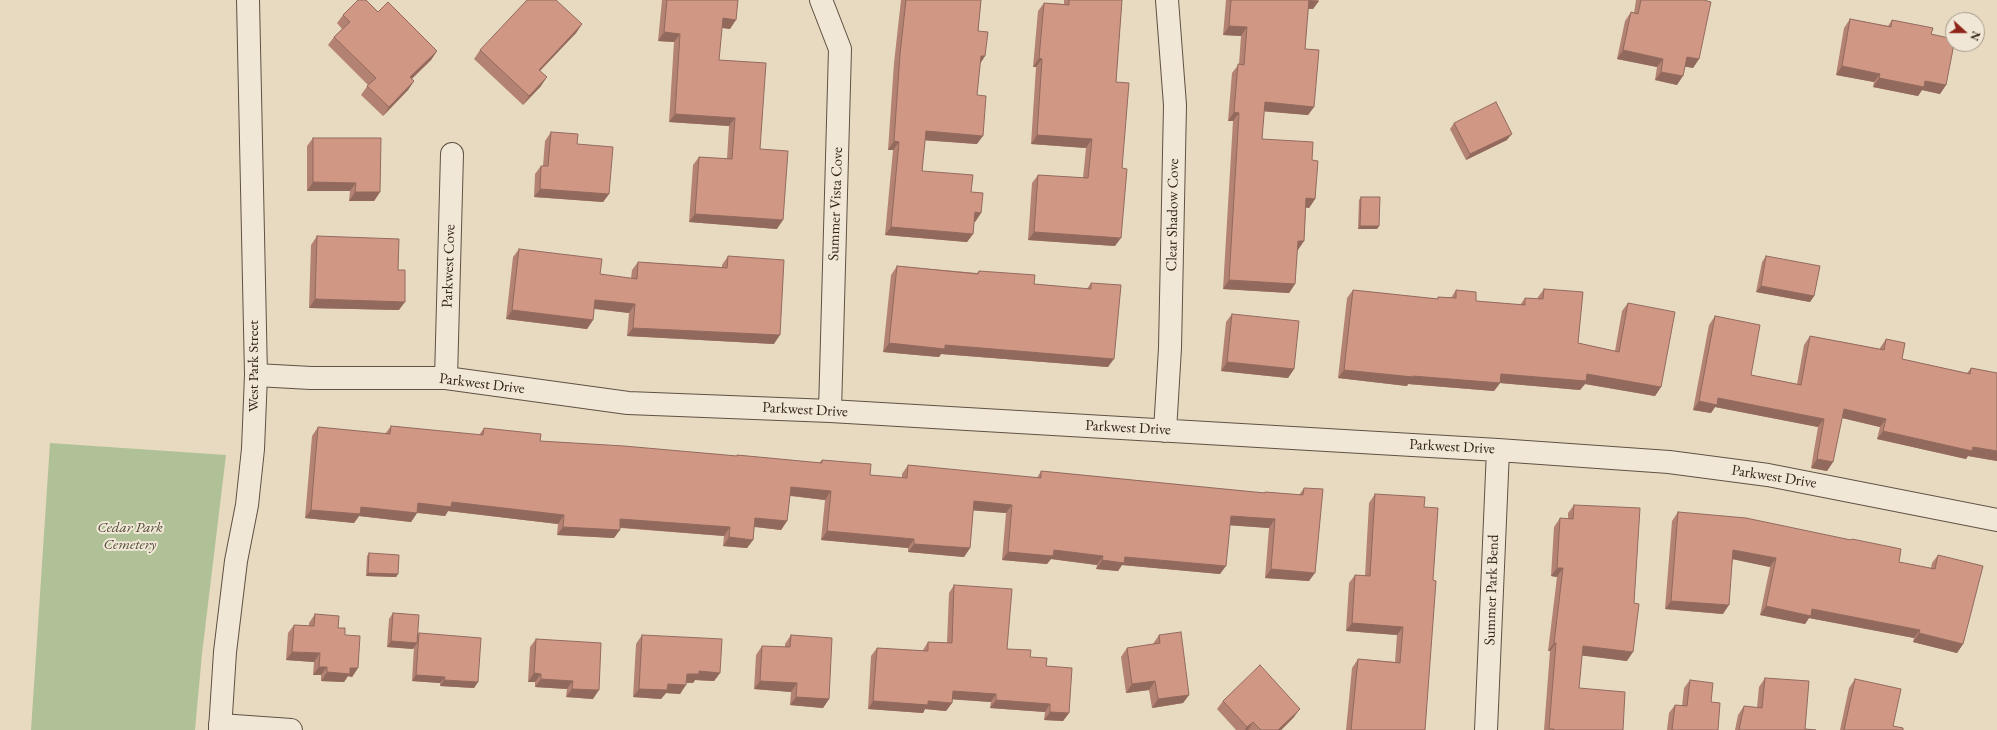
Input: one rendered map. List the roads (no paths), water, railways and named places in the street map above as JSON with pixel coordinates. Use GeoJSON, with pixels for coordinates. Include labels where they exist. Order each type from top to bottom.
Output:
{"type":"FeatureCollection","features":[{"type":"Feature","properties":{"kind":"street","name":"West Park Street"},"geometry":{"type":"LineString","coordinates":[[220,728],[225,652],[236,561],[248,497],[253,450],[256,375],[248,0]]}},
{"type":"Feature","properties":{"kind":"street","name":"Summer Vista Cove"},"geometry":{"type":"LineString","coordinates":[[821,0],[840,49],[830,411]]}},
{"type":"Feature","properties":{"kind":"street","name":"Clear Shadow Cove"},"geometry":{"type":"LineString","coordinates":[[1165,430],[1170,348],[1176,105],[1167,0]]}},
{"type":"Feature","properties":{"kind":"street","name":"Parkwest Cove"},"geometry":{"type":"LineString","coordinates":[[446,378],[452,154]]}},
{"type":"Feature","properties":{"kind":"street","name":"Parkwest Drive"},"geometry":{"type":"LineString","coordinates":[[256,375],[311,378],[446,378],[628,403],[830,411],[1498,450],[1669,462],[1768,474],[1997,520]]}},
{"type":"Feature","properties":{"kind":"street","name":"Summer Park Bend"},"geometry":{"type":"LineString","coordinates":[[1486,730],[1498,450]]}},
{"type":"Feature","properties":{"kind":"street"},"geometry":{"type":"LineString","coordinates":[[220,728],[291,730]]}},
{"type":"Feature","properties":{"kind":"park label","name":"Cedar Park Cemetery"},"geometry":{"type":"Point","coordinates":[130,536]}}]}
